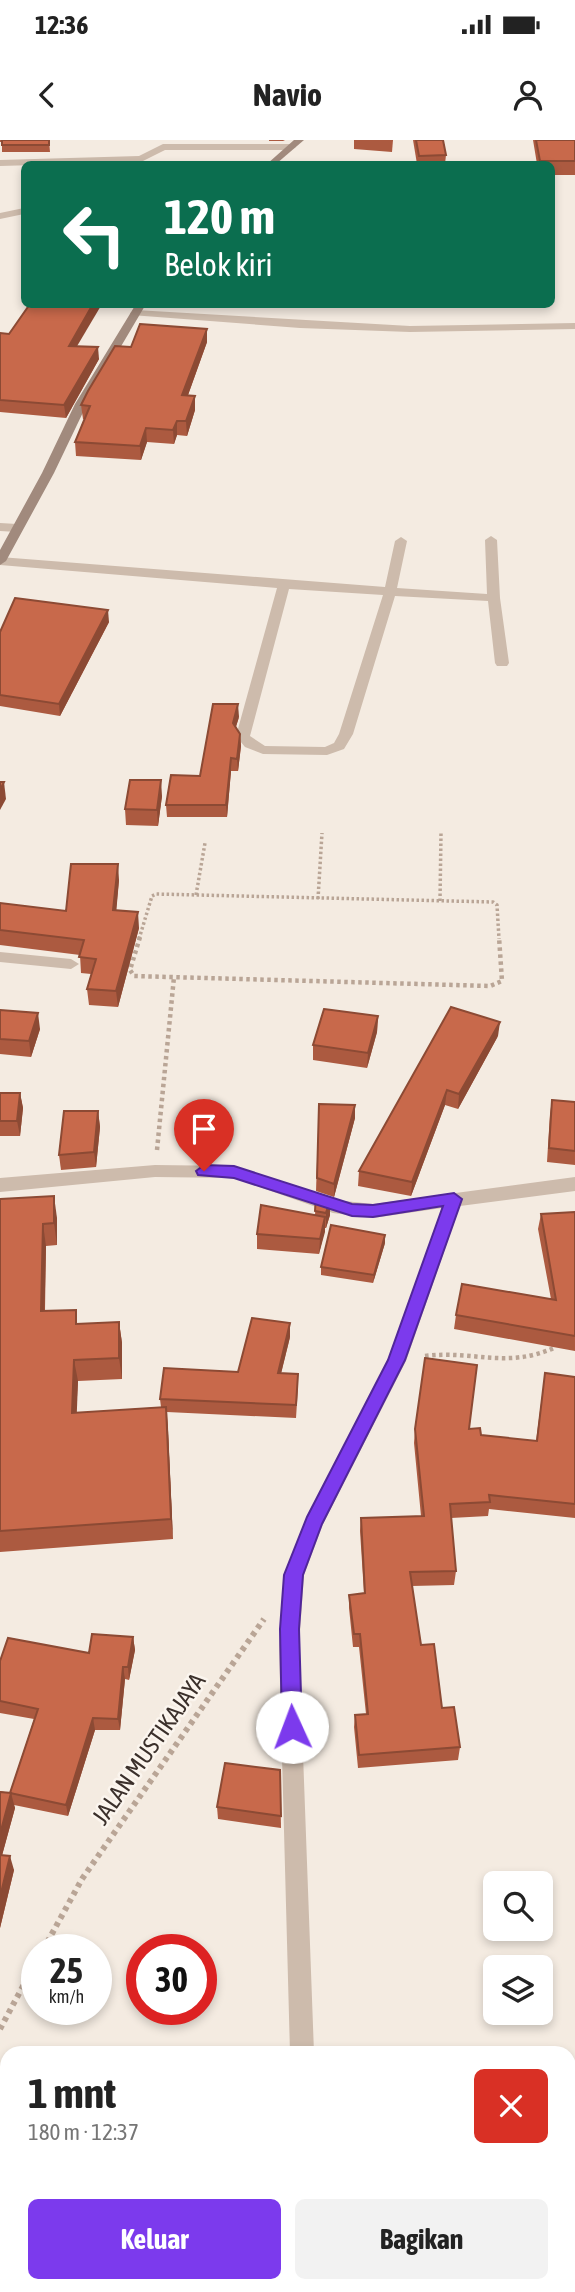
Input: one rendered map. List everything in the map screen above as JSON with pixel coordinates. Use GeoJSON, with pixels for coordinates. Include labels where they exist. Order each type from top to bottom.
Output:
{"type":"FeatureCollection","features":[{"type":"Feature","properties":{"kind":"main road"},"geometry":{"type":"LineString","coordinates":[[275,161],[299,140]]}},
{"type":"Feature","properties":{"kind":"main road"},"geometry":{"type":"LineString","coordinates":[[0,561],[48,473],[81,404],[138,309]]}},
{"type":"Feature","properties":{"kind":"street"},"geometry":{"type":"LineString","coordinates":[[70,161],[141,159],[163,147],[291,147]]}},
{"type":"Feature","properties":{"kind":"street"},"geometry":{"type":"LineString","coordinates":[[0,163],[21,162]]}},
{"type":"Feature","properties":{"kind":"street"},"geometry":{"type":"LineString","coordinates":[[0,216],[21,212]]}},
{"type":"Feature","properties":{"kind":"street"},"geometry":{"type":"LineString","coordinates":[[138,309],[393,331],[575,326]]}},
{"type":"Feature","properties":{"kind":"street"},"geometry":{"type":"LineString","coordinates":[[0,527],[17,528]]}},
{"type":"Feature","properties":{"kind":"street"},"geometry":{"type":"LineString","coordinates":[[491,540],[494,598],[502,663]]}},
{"type":"Feature","properties":{"kind":"street"},"geometry":{"type":"LineString","coordinates":[[284,585],[243,736],[250,744],[263,750],[327,751],[343,742],[390,593],[401,541]]}},
{"type":"Feature","properties":{"kind":"street"},"geometry":{"type":"LineString","coordinates":[[0,561],[390,593],[494,598]]}},
{"type":"Feature","properties":{"kind":"street"},"geometry":{"type":"LineString","coordinates":[[0,957],[71,964]]}},
{"type":"Feature","properties":{"kind":"street"},"geometry":{"type":"LineString","coordinates":[[0,1185],[155,1171],[234,1172],[352,1210],[373,1211],[575,1184]]}},
{"type":"Feature","properties":{"kind":"street"},"geometry":{"type":"LineString","coordinates":[[302,2046],[289,1645],[293,1575],[314,1522],[397,1360],[454,1199]]}},
{"type":"Feature","properties":{"kind":"path"},"geometry":{"type":"LineString","coordinates":[[318,899],[322,833]]}},
{"type":"Feature","properties":{"kind":"path"},"geometry":{"type":"LineString","coordinates":[[440,901],[441,833]]}},
{"type":"Feature","properties":{"kind":"path"},"geometry":{"type":"LineString","coordinates":[[196,895],[205,843]]}},
{"type":"Feature","properties":{"kind":"path"},"geometry":{"type":"LineString","coordinates":[[156,894],[318,899],[497,904],[503,977],[501,983],[490,986],[134,976],[130,970],[152,897],[156,894]]}},
{"type":"Feature","properties":{"kind":"path"},"geometry":{"type":"LineString","coordinates":[[155,1171],[174,977]]}},
{"type":"Feature","properties":{"kind":"path"},"geometry":{"type":"LineString","coordinates":[[397,1360],[442,1353],[524,1359],[554,1348]]}},
{"type":"Feature","properties":{"kind":"path","name":"JALAN MUSTIKAJAYA"},"geometry":{"type":"LineString","coordinates":[[52,1934],[82,1879],[293,1575]]}},
{"type":"Feature","properties":{"kind":"path"},"geometry":{"type":"LineString","coordinates":[[0,2029],[21,1990]]}},
{"type":"Feature","properties":{"kind":"building"},"geometry":{"type":"Polygon","coordinates":[[[2,140],[49,140],[49,145],[2,145],[2,140]]]}},
{"type":"Feature","properties":{"kind":"building"},"geometry":{"type":"Polygon","coordinates":[[[416,140],[443,140],[446,155],[419,156],[416,140]]]}},
{"type":"Feature","properties":{"kind":"building"},"geometry":{"type":"Polygon","coordinates":[[[536,140],[575,140],[575,161],[540,161],[536,140]]]}},
{"type":"Feature","properties":{"kind":"building"},"geometry":{"type":"Polygon","coordinates":[[[27,308],[91,308],[69,346],[98,347],[64,405],[0,400],[0,333],[9,334],[27,308]]]}},
{"type":"Feature","properties":{"kind":"building"},"geometry":{"type":"Polygon","coordinates":[[[140,324],[207,329],[182,395],[195,396],[186,421],[177,421],[173,430],[146,428],[140,446],[75,442],[90,406],[81,405],[88,391],[115,346],[131,347],[140,324]]]}},
{"type":"Feature","properties":{"kind":"building"},"geometry":{"type":"Polygon","coordinates":[[[15,598],[108,610],[59,704],[0,695],[0,632],[15,598]]]}},
{"type":"Feature","properties":{"kind":"building"},"geometry":{"type":"Polygon","coordinates":[[[213,704],[238,704],[233,723],[240,734],[237,759],[231,758],[226,805],[166,805],[171,775],[200,776],[213,704]]]}},
{"type":"Feature","properties":{"kind":"building"},"geometry":{"type":"Polygon","coordinates":[[[130,780],[161,780],[157,810],[125,809],[130,780]]]}},
{"type":"Feature","properties":{"kind":"building"},"geometry":{"type":"Polygon","coordinates":[[[71,864],[118,864],[113,910],[138,912],[116,991],[87,989],[96,959],[79,957],[84,940],[0,930],[0,903],[66,911],[71,864]]]}},
{"type":"Feature","properties":{"kind":"building"},"geometry":{"type":"Polygon","coordinates":[[[451,1007],[500,1022],[459,1094],[447,1090],[412,1182],[359,1171],[451,1007]]]}},
{"type":"Feature","properties":{"kind":"building"},"geometry":{"type":"Polygon","coordinates":[[[324,1009],[378,1016],[368,1053],[313,1045],[324,1009]]]}},
{"type":"Feature","properties":{"kind":"building"},"geometry":{"type":"Polygon","coordinates":[[[0,1010],[38,1013],[29,1041],[0,1039],[0,1010]]]}},
{"type":"Feature","properties":{"kind":"building"},"geometry":{"type":"Polygon","coordinates":[[[0,1093],[20,1093],[17,1121],[0,1121],[0,1093]]]}},
{"type":"Feature","properties":{"kind":"building"},"geometry":{"type":"Polygon","coordinates":[[[552,1100],[575,1102],[575,1151],[549,1148],[552,1100]]]}},
{"type":"Feature","properties":{"kind":"building"},"geometry":{"type":"Polygon","coordinates":[[[319,1104],[355,1105],[334,1184],[317,1178],[319,1104]]]}},
{"type":"Feature","properties":{"kind":"building"},"geometry":{"type":"Polygon","coordinates":[[[64,1111],[98,1111],[94,1152],[59,1155],[64,1111]]]}},
{"type":"Feature","properties":{"kind":"building"},"geometry":{"type":"Polygon","coordinates":[[[316,1195],[330,1199],[326,1213],[315,1211],[316,1195]]]}},
{"type":"Feature","properties":{"kind":"building"},"geometry":{"type":"Polygon","coordinates":[[[54,1196],[54,1223],[43,1224],[41,1311],[76,1310],[76,1324],[119,1322],[119,1358],[74,1360],[72,1413],[166,1407],[171,1519],[0,1531],[0,1199],[54,1196]]]}},
{"type":"Feature","properties":{"kind":"building"},"geometry":{"type":"Polygon","coordinates":[[[261,1205],[325,1217],[320,1239],[257,1234],[261,1205]]]}},
{"type":"Feature","properties":{"kind":"building"},"geometry":{"type":"Polygon","coordinates":[[[575,1212],[575,1336],[456,1315],[462,1284],[556,1300],[541,1214],[575,1212]]]}},
{"type":"Feature","properties":{"kind":"building"},"geometry":{"type":"Polygon","coordinates":[[[331,1225],[385,1235],[374,1275],[321,1267],[331,1225]]]}},
{"type":"Feature","properties":{"kind":"building"},"geometry":{"type":"Polygon","coordinates":[[[252,1318],[290,1323],[278,1373],[298,1374],[296,1405],[160,1399],[164,1368],[238,1372],[252,1318]]]}},
{"type":"Feature","properties":{"kind":"building"},"geometry":{"type":"Polygon","coordinates":[[[425,1358],[477,1365],[469,1429],[480,1428],[481,1435],[537,1441],[545,1373],[575,1377],[575,1504],[489,1495],[490,1502],[450,1504],[456,1571],[410,1572],[421,1645],[434,1644],[442,1708],[454,1707],[460,1747],[359,1755],[355,1715],[368,1714],[360,1634],[354,1634],[349,1595],[365,1593],[361,1518],[424,1516],[415,1429],[425,1358]]]}},
{"type":"Feature","properties":{"kind":"building"},"geometry":{"type":"Polygon","coordinates":[[[92,1634],[133,1637],[128,1667],[123,1667],[118,1719],[93,1718],[66,1805],[10,1793],[38,1709],[0,1701],[0,1661],[8,1638],[89,1653],[92,1634]]]}},
{"type":"Feature","properties":{"kind":"building"},"geometry":{"type":"Polygon","coordinates":[[[225,1763],[280,1770],[281,1816],[217,1807],[225,1763]]]}},
{"type":"Feature","properties":{"kind":"building"},"geometry":{"type":"Polygon","coordinates":[[[0,1792],[11,1793],[0,1834],[0,1792]]]}},
{"type":"Feature","properties":{"kind":"building"},"geometry":{"type":"Polygon","coordinates":[[[0,1855],[10,1856],[0,1897],[0,1855]]]}},
{"type":"Feature","properties":{"kind":"route"},"geometry":{"type":"LineString","coordinates":[[204,1171],[234,1172],[284,1187],[332,1206],[352,1210],[373,1211],[454,1199],[397,1360],[314,1522],[293,1575],[289,1612],[292,1727]]}}]}
